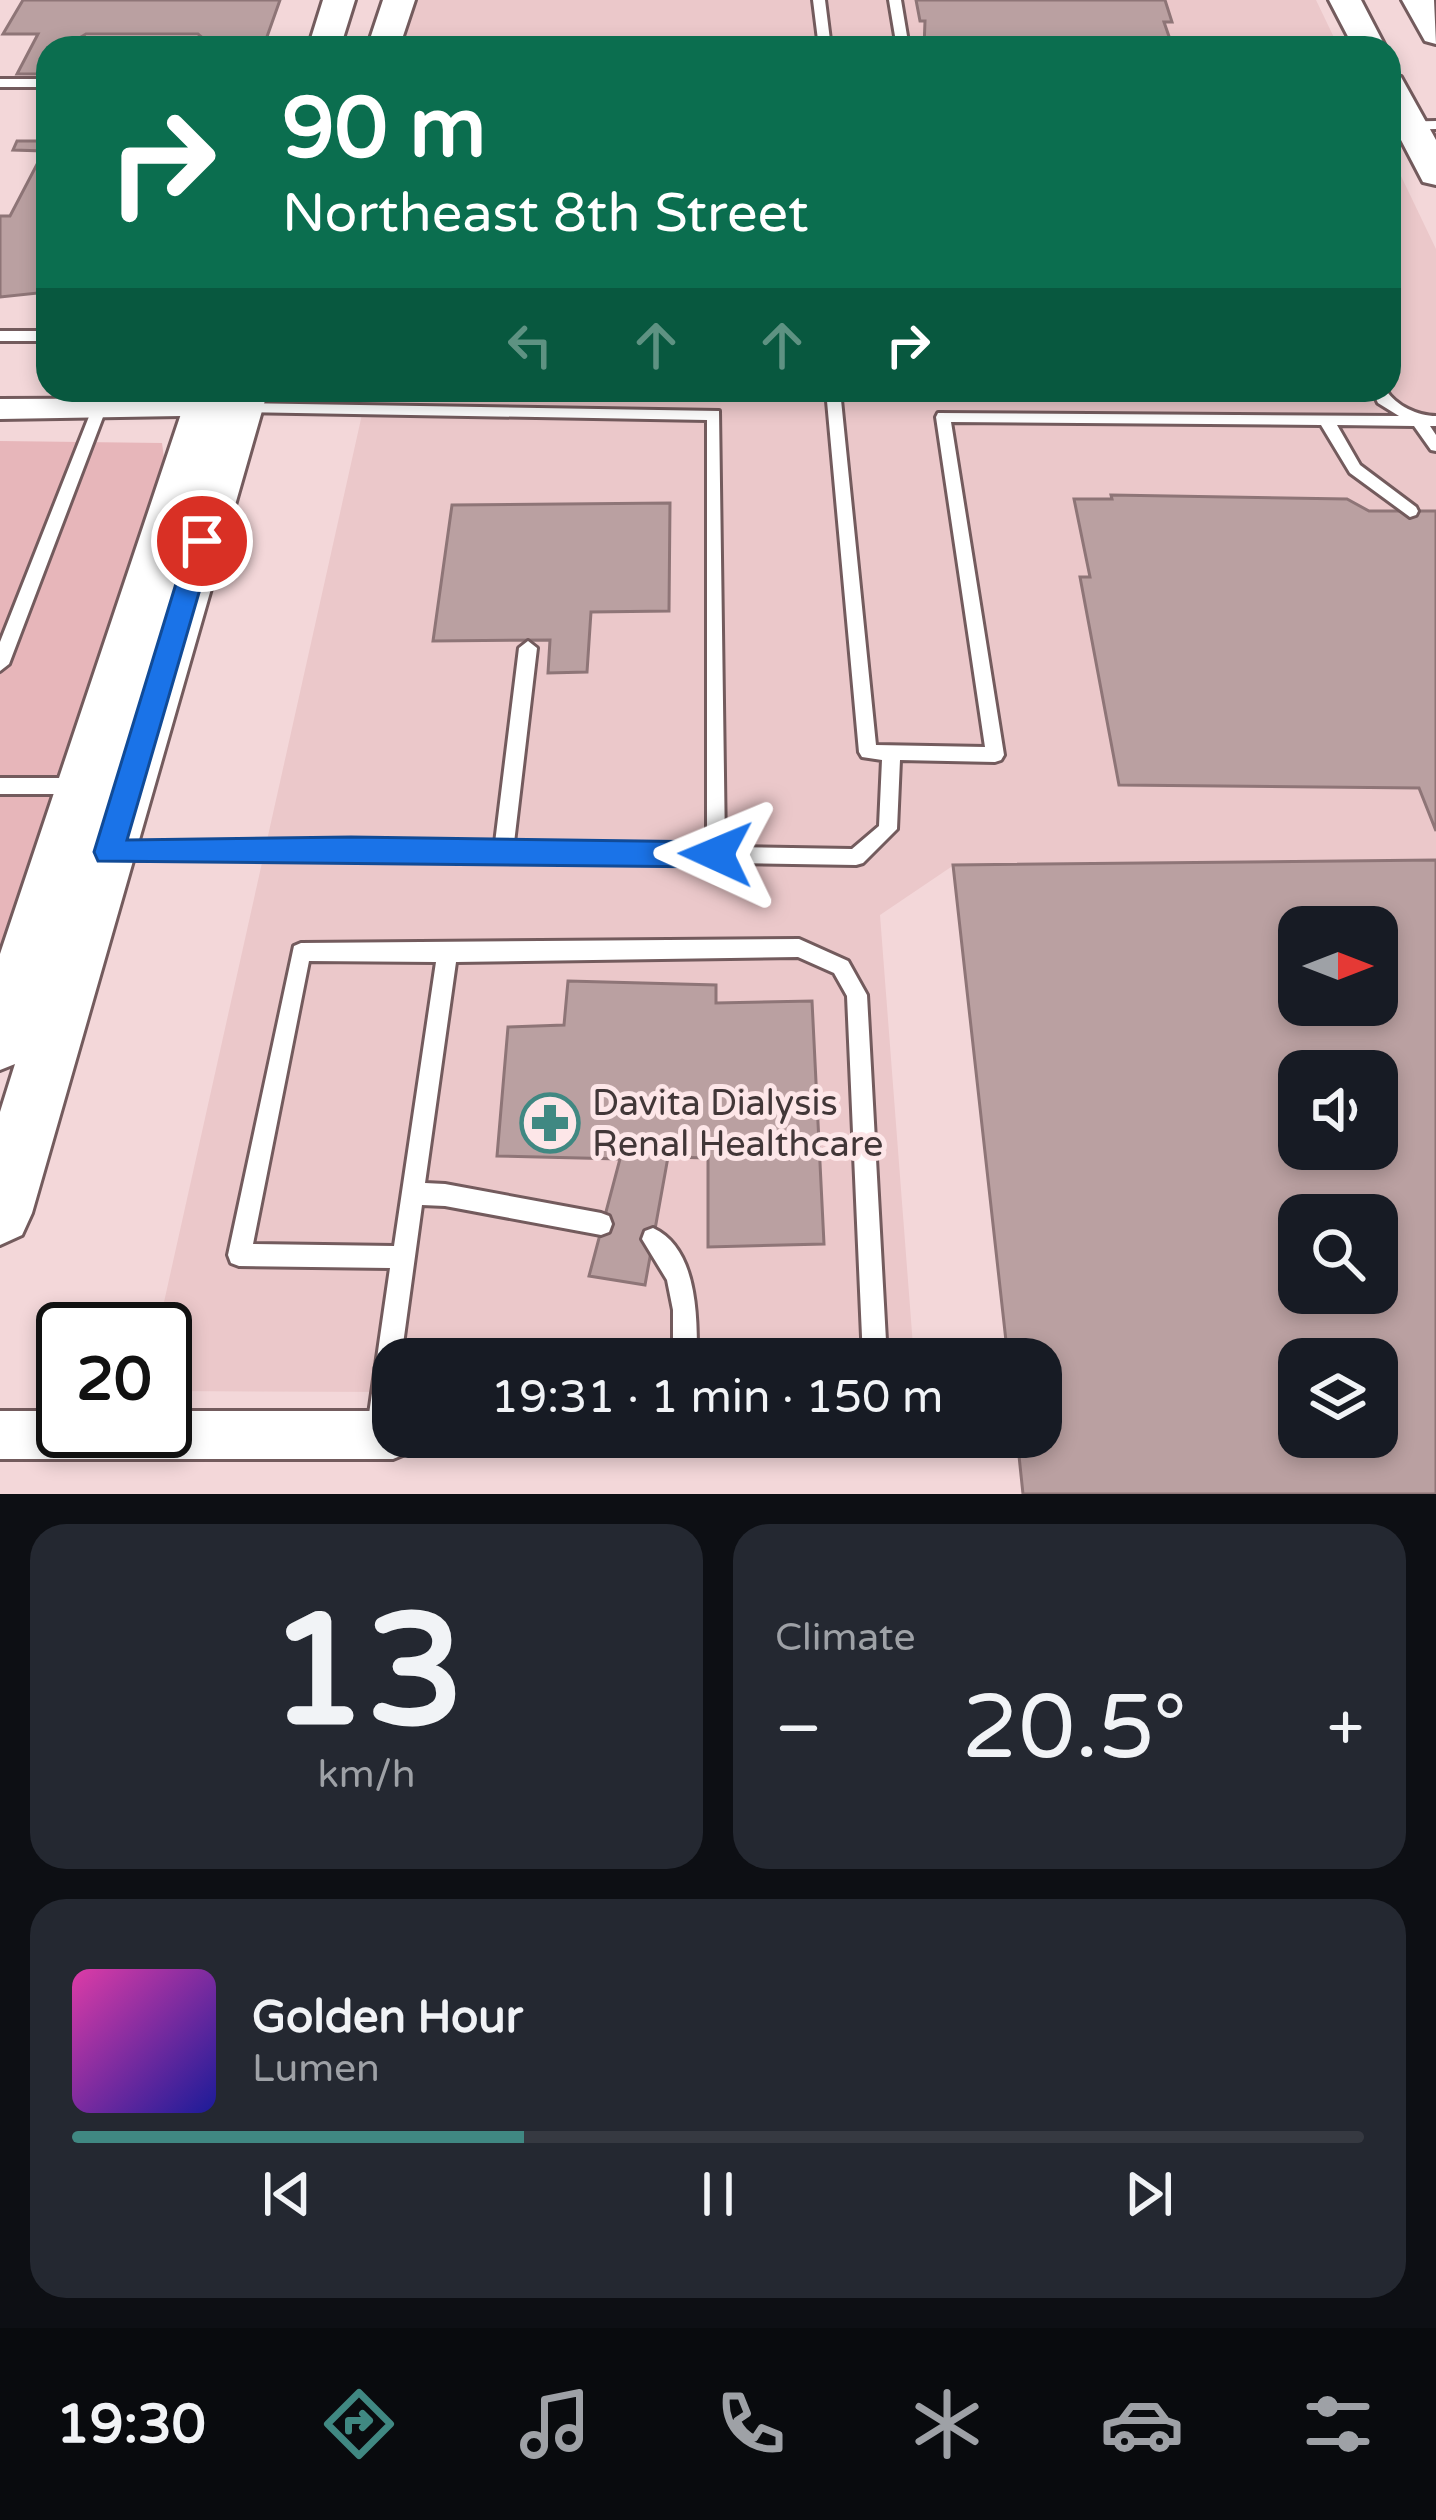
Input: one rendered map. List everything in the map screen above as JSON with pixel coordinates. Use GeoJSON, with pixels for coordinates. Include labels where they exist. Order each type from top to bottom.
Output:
{"type":"FeatureCollection","features":[{"type":"Feature","properties":{"kind":"main road"},"geometry":{"type":"LineString","coordinates":[[327,36],[339,0]]}},
{"type":"Feature","properties":{"kind":"main road"},"geometry":{"type":"LineString","coordinates":[[387,36],[399,0]]}},
{"type":"Feature","properties":{"kind":"main road"},"geometry":{"type":"LineString","coordinates":[[1345,0],[1364,36]]}},
{"type":"Feature","properties":{"kind":"main road"},"geometry":{"type":"LineString","coordinates":[[1418,0],[1436,34]]}},
{"type":"Feature","properties":{"kind":"main road"},"geometry":{"type":"LineString","coordinates":[[1402,109],[1436,174]]}},
{"type":"Feature","properties":{"kind":"main road"},"geometry":{"type":"LineString","coordinates":[[0,1042],[84,854],[82,786],[225,402]]}},
{"type":"Feature","properties":{"kind":"main road"},"geometry":{"type":"LineString","coordinates":[[0,1213],[84,854],[225,402]]}},
{"type":"Feature","properties":{"kind":"street"},"geometry":{"type":"LineString","coordinates":[[0,409],[100,409],[188,402]]}},
{"type":"Feature","properties":{"kind":"street"},"geometry":{"type":"LineString","coordinates":[[0,1435],[372,1435]]}},
{"type":"Feature","properties":{"kind":"lane"},"geometry":{"type":"LineString","coordinates":[[819,0],[824,36]]}},
{"type":"Feature","properties":{"kind":"lane"},"geometry":{"type":"LineString","coordinates":[[896,0],[901,36]]}},
{"type":"Feature","properties":{"kind":"lane"},"geometry":{"type":"LineString","coordinates":[[0,82],[36,83]]}},
{"type":"Feature","properties":{"kind":"lane"},"geometry":{"type":"LineString","coordinates":[[0,336],[36,336]]}},
{"type":"Feature","properties":{"kind":"lane"},"geometry":{"type":"LineString","coordinates":[[318,402],[715,415],[716,854]]}},
{"type":"Feature","properties":{"kind":"lane"},"geometry":{"type":"LineString","coordinates":[[834,402],[868,752],[995,755],[943,417],[1427,421]]}},
{"type":"Feature","properties":{"kind":"lane"},"geometry":{"type":"LineString","coordinates":[[1389,402],[1427,421],[1436,446]]}},
{"type":"Feature","properties":{"kind":"lane"},"geometry":{"type":"LineString","coordinates":[[0,664],[100,409]]}},
{"type":"Feature","properties":{"kind":"lane"},"geometry":{"type":"LineString","coordinates":[[1326,420],[1355,469],[1410,511]]}},
{"type":"Feature","properties":{"kind":"lane"},"geometry":{"type":"LineString","coordinates":[[504,851],[528,648]]}},
{"type":"Feature","properties":{"kind":"lane"},"geometry":{"type":"LineString","coordinates":[[84,854],[504,851],[856,857],[888,829],[891,752]]}},
{"type":"Feature","properties":{"kind":"lane"},"geometry":{"type":"LineString","coordinates":[[0,786],[82,786]]}},
{"type":"Feature","properties":{"kind":"lane"},"geometry":{"type":"LineString","coordinates":[[404,1257],[239,1256],[301,952],[799,948],[841,968],[857,995],[874,1338]]}},
{"type":"Feature","properties":{"kind":"lane"},"geometry":{"type":"LineString","coordinates":[[396,1338],[447,953]]}},
{"type":"Feature","properties":{"kind":"lane"},"geometry":{"type":"LineString","coordinates":[[414,1195],[445,1195],[602,1224]]}},
{"type":"Feature","properties":{"kind":"lane"},"geometry":{"type":"LineString","coordinates":[[653,1239],[668,1253],[683,1287],[684,1338]]}},
{"type":"Feature","properties":{"kind":"shaded area"},"geometry":{"type":"Polygon","coordinates":[[[415,0],[1316,0],[1333,36],[404,36],[415,0]]]}},
{"type":"Feature","properties":{"kind":"shaded area"},"geometry":{"type":"Polygon","coordinates":[[[1401,176],[1436,249],[1436,860],[954,865],[880,915],[912,1338],[372,1338],[372,1392],[192,1391],[192,1302],[164,1302],[365,402],[1401,402],[1401,176]]]}},
{"type":"Feature","properties":{"kind":"shaded area"},"geometry":{"type":"Polygon","coordinates":[[[0,441],[162,443],[164,458],[0,950],[0,441]]]}},
{"type":"Feature","properties":{"kind":"building"},"geometry":{"type":"Polygon","coordinates":[[[23,0],[280,0],[267,36],[3,34],[23,0]]]}},
{"type":"Feature","properties":{"kind":"building"},"geometry":{"type":"Polygon","coordinates":[[[916,0],[1165,0],[1172,22],[1164,22],[1169,36],[924,36],[925,21],[920,21],[916,0]]]}},
{"type":"Feature","properties":{"kind":"building"},"geometry":{"type":"Polygon","coordinates":[[[36,38],[36,74],[17,74],[36,38]]]}},
{"type":"Feature","properties":{"kind":"building"},"geometry":{"type":"Polygon","coordinates":[[[17,141],[36,141],[36,151],[13,150],[17,141]]]}},
{"type":"Feature","properties":{"kind":"building"},"geometry":{"type":"Polygon","coordinates":[[[36,166],[36,293],[0,297],[0,216],[10,216],[36,166]]]}},
{"type":"Feature","properties":{"kind":"building"},"geometry":{"type":"Polygon","coordinates":[[[1111,495],[1347,499],[1369,511],[1436,511],[1436,831],[1419,788],[1119,785],[1080,577],[1090,577],[1074,499],[1112,499],[1111,495]]]}},
{"type":"Feature","properties":{"kind":"building"},"geometry":{"type":"Polygon","coordinates":[[[670,503],[669,611],[591,612],[587,672],[548,673],[550,640],[433,641],[452,505],[670,503]]]}},
{"type":"Feature","properties":{"kind":"building"},"geometry":{"type":"Polygon","coordinates":[[[1436,860],[1436,1494],[1023,1494],[1019,1458],[1062,1458],[1062,1338],[1006,1338],[953,865],[1436,860]]]}},
{"type":"Feature","properties":{"kind":"building"},"geometry":{"type":"Polygon","coordinates":[[[568,981],[716,985],[716,1003],[812,1001],[824,1244],[708,1247],[708,1158],[668,1157],[645,1285],[589,1276],[620,1159],[497,1156],[508,1027],[564,1025],[568,981]]]}},
{"type":"Feature","properties":{"kind":"place","name":"Davita Dialysis Renal Healthcare"},"geometry":{"type":"Point","coordinates":[550,1123]}},
{"type":"Feature","properties":{"kind":"route"},"geometry":{"type":"LineString","coordinates":[[202,541],[109,852],[351,849],[716,854]]}}]}
